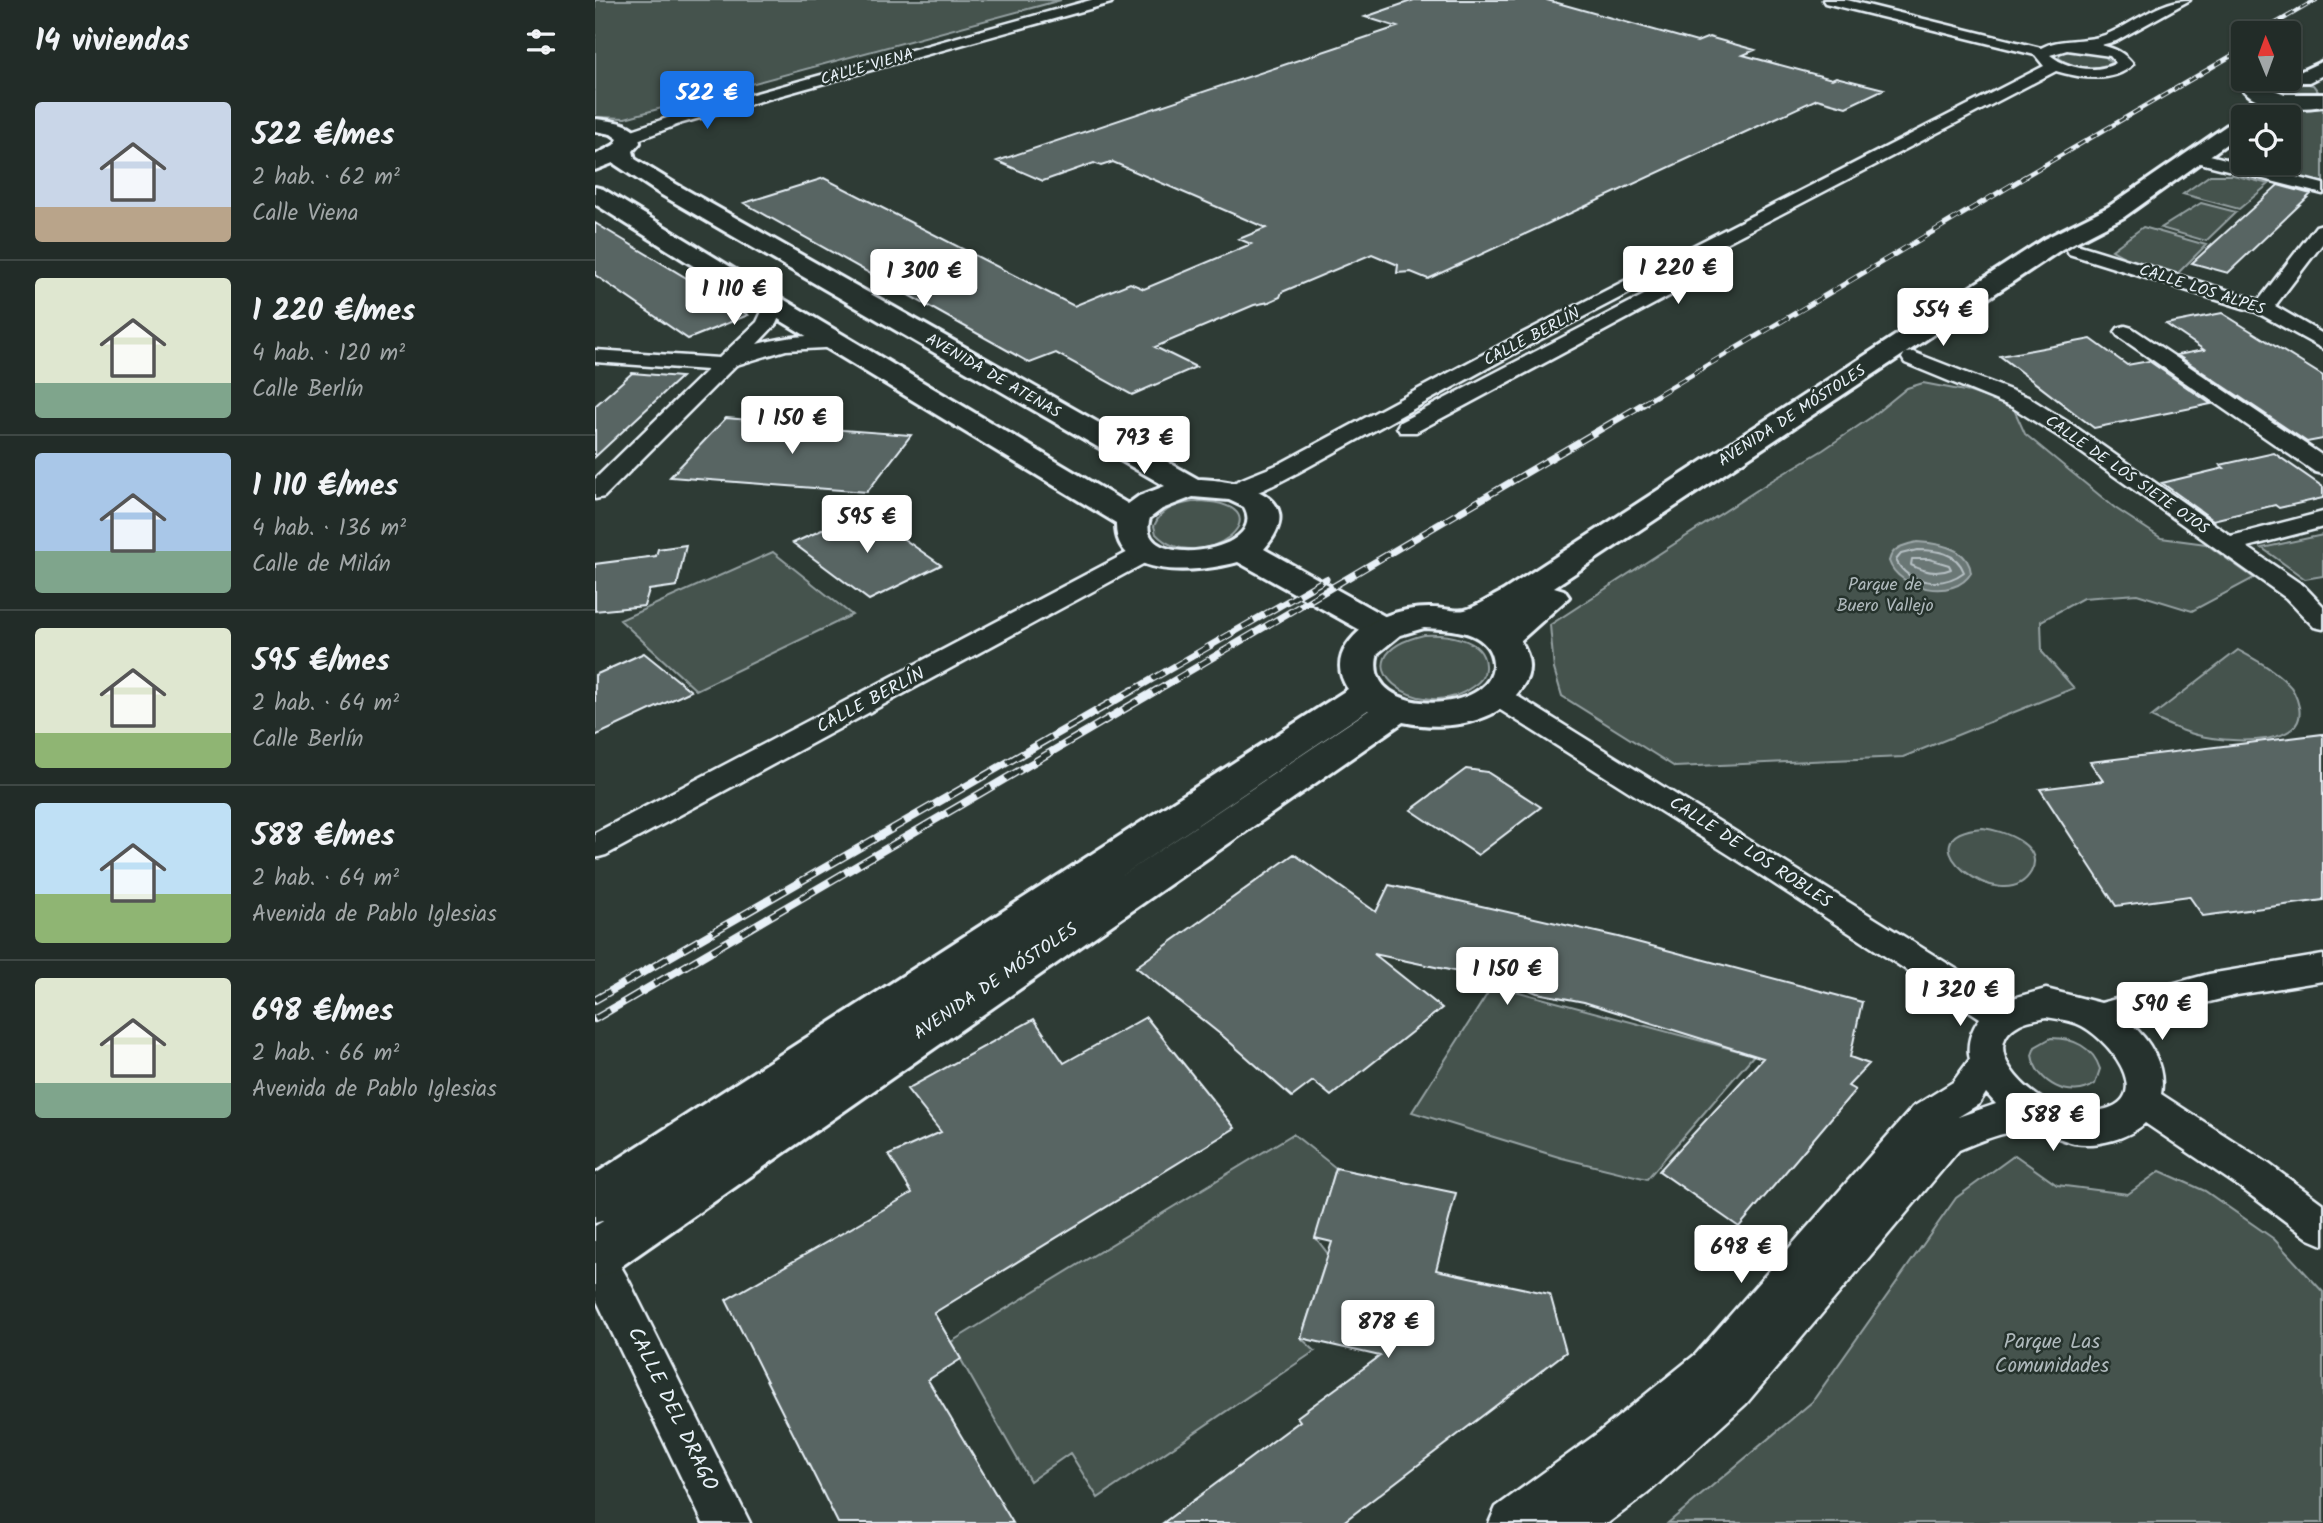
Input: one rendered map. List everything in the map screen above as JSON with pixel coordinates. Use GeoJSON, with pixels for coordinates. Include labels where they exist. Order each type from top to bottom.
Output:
{"type":"FeatureCollection","features":[{"type":"Feature","properties":{"kind":"main road"},"geometry":{"type":"LineString","coordinates":[[2301,75],[2323,67]]}},
{"type":"Feature","properties":{"kind":"main road"},"geometry":{"type":"LineString","coordinates":[[2301,81],[2321,97]]}},
{"type":"Feature","properties":{"kind":"main road"},"geometry":{"type":"LineString","coordinates":[[2256,91],[2277,99],[2321,97]]}},
{"type":"Feature","properties":{"kind":"main road"},"geometry":{"type":"LineString","coordinates":[[2268,105],[2277,99]]}},
{"type":"Feature","properties":{"kind":"main road"},"geometry":{"type":"LineString","coordinates":[[595,163],[626,144],[617,128],[599,125]]}},
{"type":"Feature","properties":{"kind":"main road","name":"AVENIDA DE MÓSTOLES"},"geometry":{"type":"LineString","coordinates":[[1468,622],[1515,598],[2053,244],[2116,212],[2231,132]]}},
{"type":"Feature","properties":{"kind":"main road","name":"AVENIDA DE ATENAS"},"geometry":{"type":"LineString","coordinates":[[626,144],[624,162],[667,189],[1192,488]]}},
{"type":"Feature","properties":{"kind":"main road"},"geometry":{"type":"LineString","coordinates":[[604,199],[618,198],[632,192],[667,189]]}},
{"type":"Feature","properties":{"kind":"main road"},"geometry":{"type":"LineString","coordinates":[[604,199],[773,305],[1133,520]]}},
{"type":"Feature","properties":{"kind":"main road","name":"AVENIDA DE MÓSTOLES"},"geometry":{"type":"LineString","coordinates":[[1501,640],[1534,608],[2076,250],[2116,212]]}},
{"type":"Feature","properties":{"kind":"main road"},"geometry":{"type":"LineString","coordinates":[[1073,485],[1115,477],[1127,465],[1129,454]]}},
{"type":"Feature","properties":{"kind":"main road"},"geometry":{"type":"LineString","coordinates":[[1192,488],[1245,498],[1265,516],[1263,528],[1255,540],[1241,550],[1199,561],[1177,561],[1145,553],[1134,540],[1131,530],[1133,520],[1141,509],[1154,500],[1192,488]]}},
{"type":"Feature","properties":{"kind":"main road"},"geometry":{"type":"LineString","coordinates":[[1241,550],[1383,629]]}},
{"type":"Feature","properties":{"kind":"main road"},"geometry":{"type":"LineString","coordinates":[[1424,618],[1468,622],[1486,629],[1501,640],[1510,653],[1512,668],[1507,682],[1496,695],[1475,707],[1450,713],[1422,714],[1382,701],[1359,680],[1355,666],[1359,652],[1368,640],[1383,629],[1424,618]]}},
{"type":"Feature","properties":{"kind":"main road","name":"AVENIDA DE MÓSTOLES"},"geometry":{"type":"LineString","coordinates":[[595,1201],[1382,701]]}},
{"type":"Feature","properties":{"kind":"main road","name":"AVENIDA DE MÓSTOLES"},"geometry":{"type":"LineString","coordinates":[[595,1257],[1382,701]]}},
{"type":"Feature","properties":{"kind":"street","name":"CALLE VIENA"},"geometry":{"type":"LineString","coordinates":[[599,125],[629,124],[668,114],[1080,0]]}},
{"type":"Feature","properties":{"kind":"street","name":"CALLE VIENA"},"geometry":{"type":"LineString","coordinates":[[626,144],[676,120],[1106,0]]}},
{"type":"Feature","properties":{"kind":"street"},"geometry":{"type":"LineString","coordinates":[[1830,0],[2050,55],[2111,38],[2188,3]]}},
{"type":"Feature","properties":{"kind":"street"},"geometry":{"type":"LineString","coordinates":[[1861,0],[2050,55],[2078,71],[2110,71],[2123,67],[2125,60],[2115,53],[2084,46]]}},
{"type":"Feature","properties":{"kind":"street"},"geometry":{"type":"LineString","coordinates":[[2115,53],[2127,42],[2188,3]]}},
{"type":"Feature","properties":{"kind":"street","name":"CALLE BERLÍN"},"geometry":{"type":"LineString","coordinates":[[1245,498],[1263,481],[2050,55]]}},
{"type":"Feature","properties":{"kind":"street","name":"CALLE BERLÍN"},"geometry":{"type":"LineString","coordinates":[[1394,434],[2078,71]]}},
{"type":"Feature","properties":{"kind":"street"},"geometry":{"type":"LineString","coordinates":[[2198,157],[2323,189]]}},
{"type":"Feature","properties":{"kind":"street"},"geometry":{"type":"LineString","coordinates":[[2263,308],[2323,230]]}},
{"type":"Feature","properties":{"kind":"street","name":"CALLE LOS ALPES"},"geometry":{"type":"LineString","coordinates":[[2076,250],[2263,308],[2323,343]]}},
{"type":"Feature","properties":{"kind":"street"},"geometry":{"type":"LineString","coordinates":[[595,492],[766,324],[773,305]]}},
{"type":"Feature","properties":{"kind":"street"},"geometry":{"type":"LineString","coordinates":[[2125,332],[2323,467]]}},
{"type":"Feature","properties":{"kind":"street"},"geometry":{"type":"LineString","coordinates":[[595,356],[725,365],[756,350],[779,344],[798,341],[836,343]]}},
{"type":"Feature","properties":{"kind":"street","name":"CALLE DE LOS SIETE OJOS"},"geometry":{"type":"LineString","coordinates":[[1913,358],[2020,402],[2066,431],[2295,592],[2323,621]]}},
{"type":"Feature","properties":{"kind":"street"},"geometry":{"type":"LineString","coordinates":[[1245,498],[1345,460]]}},
{"type":"Feature","properties":{"kind":"street"},"geometry":{"type":"LineString","coordinates":[[2228,544],[2323,519]]}},
{"type":"Feature","properties":{"kind":"street","name":"CALLE BERLÍN"},"geometry":{"type":"LineString","coordinates":[[595,848],[1145,553]]}},
{"type":"Feature","properties":{"kind":"street"},"geometry":{"type":"LineString","coordinates":[[2295,592],[2323,589]]}},
{"type":"Feature","properties":{"kind":"street","name":"CALLE DE LOS ROBLES"},"geometry":{"type":"LineString","coordinates":[[1496,695],[1560,732],[2002,1015]]}},
{"type":"Feature","properties":{"kind":"street"},"geometry":{"type":"LineString","coordinates":[[2098,1018],[2162,997],[2277,973],[2323,968]]}},
{"type":"Feature","properties":{"kind":"street"},"geometry":{"type":"LineString","coordinates":[[2046,1003],[2073,1007],[2098,1018],[2118,1031],[2143,1065],[2145,1084],[2141,1100],[2130,1115],[2113,1124],[2090,1128],[2065,1126],[2036,1116],[1997,1083],[1987,1063],[1985,1045],[1990,1028],[2002,1015],[2021,1006],[2046,1003]]}},
{"type":"Feature","properties":{"kind":"street"},"geometry":{"type":"LineString","coordinates":[[1512,1523],[1613,1450],[1711,1368],[1926,1118],[1966,1093],[1987,1063]]}},
{"type":"Feature","properties":{"kind":"street"},"geometry":{"type":"LineString","coordinates":[[2141,1100],[2255,1176],[2323,1227]]}},
{"type":"Feature","properties":{"kind":"street"},"geometry":{"type":"LineString","coordinates":[[1570,1523],[1632,1477],[1731,1389],[1945,1139],[1991,1119],[2036,1116]]}},
{"type":"Feature","properties":{"kind":"street","name":"CALLE DEL DRAGO"},"geometry":{"type":"LineString","coordinates":[[595,1257],[727,1523]]}},
{"type":"Feature","properties":{"kind":"green space"},"geometry":{"type":"Polygon","coordinates":[[[595,0],[1061,0],[625,118],[595,117],[595,0]]]}},
{"type":"Feature","properties":{"kind":"green space"},"geometry":{"type":"Polygon","coordinates":[[[2072,50],[2104,55],[2111,63],[2099,67],[2085,67],[2059,58],[2060,53],[2072,50]]]}},
{"type":"Feature","properties":{"kind":"green space"},"geometry":{"type":"Polygon","coordinates":[[[2301,82],[2313,85],[2320,94],[2290,97],[2275,91],[2301,91],[2301,82]]]}},
{"type":"Feature","properties":{"kind":"green space"},"geometry":{"type":"Polygon","coordinates":[[[2323,108],[2323,186],[2280,175],[2301,175],[2301,110],[2323,108]]]}},
{"type":"Feature","properties":{"kind":"green space"},"geometry":{"type":"Polygon","coordinates":[[[2231,154],[2231,163],[2221,160],[2231,154]]]}},
{"type":"Feature","properties":{"kind":"green space"},"geometry":{"type":"Polygon","coordinates":[[[2210,175],[2233,175],[2269,184],[2239,209],[2183,194],[2210,175]]]}},
{"type":"Feature","properties":{"kind":"green space"},"geometry":{"type":"Polygon","coordinates":[[[2201,203],[2236,212],[2206,241],[2161,228],[2201,203]]]}},
{"type":"Feature","properties":{"kind":"green space"},"geometry":{"type":"Polygon","coordinates":[[[2143,227],[2206,245],[2177,274],[2126,258],[2112,250],[2143,227]]]}},
{"type":"Feature","properties":{"kind":"green space","name":"Parque de Buero Vallejo"},"geometry":{"type":"Polygon","coordinates":[[[1923,383],[1970,392],[2013,407],[2025,434],[2115,508],[2161,538],[2206,544],[2254,578],[2192,611],[2137,594],[2083,598],[2041,621],[2042,652],[2074,688],[1903,757],[1675,767],[1562,696],[1554,669],[1550,625],[1823,450],[1870,418],[1907,388],[1923,383]]]}},
{"type":"Feature","properties":{"kind":"green space"},"geometry":{"type":"Polygon","coordinates":[[[1201,501],[1227,506],[1239,515],[1238,526],[1229,537],[1214,545],[1194,549],[1174,546],[1156,534],[1154,526],[1167,510],[1201,501]]]}},
{"type":"Feature","properties":{"kind":"green space"},"geometry":{"type":"Polygon","coordinates":[[[2323,535],[2323,576],[2305,579],[2262,548],[2323,535]]]}},
{"type":"Feature","properties":{"kind":"green space"},"geometry":{"type":"Polygon","coordinates":[[[773,552],[852,615],[696,690],[620,620],[773,552]]]}},
{"type":"Feature","properties":{"kind":"green space"},"geometry":{"type":"Polygon","coordinates":[[[1424,635],[1462,639],[1478,648],[1485,665],[1485,672],[1480,680],[1451,697],[1429,699],[1409,694],[1394,684],[1385,672],[1385,658],[1397,645],[1424,635]]]}},
{"type":"Feature","properties":{"kind":"green space"},"geometry":{"type":"Polygon","coordinates":[[[2238,650],[2270,669],[2292,688],[2299,707],[2299,720],[2292,729],[2267,739],[2223,739],[2204,737],[2151,717],[2238,650]]]}},
{"type":"Feature","properties":{"kind":"green space"},"geometry":{"type":"Polygon","coordinates":[[[1983,828],[2010,836],[2027,847],[2032,854],[2034,862],[2031,872],[2017,884],[1999,887],[1981,881],[1964,871],[1953,857],[1950,844],[1959,834],[1983,828]]]}},
{"type":"Feature","properties":{"kind":"green space"},"geometry":{"type":"Polygon","coordinates":[[[1493,985],[1754,1055],[1647,1179],[1562,1158],[1412,1112],[1493,985]]]}},
{"type":"Feature","properties":{"kind":"green space"},"geometry":{"type":"Polygon","coordinates":[[[2051,1038],[2074,1042],[2092,1055],[2100,1069],[2095,1084],[2086,1089],[2066,1090],[2047,1081],[2040,1074],[2032,1055],[2035,1047],[2051,1038]]]}},
{"type":"Feature","properties":{"kind":"green space"},"geometry":{"type":"Polygon","coordinates":[[[1293,1134],[1336,1168],[1316,1238],[1328,1254],[1301,1338],[1315,1351],[1098,1498],[1070,1453],[1030,1481],[951,1342],[1293,1134]]]}},
{"type":"Feature","properties":{"kind":"green space","name":"Parque Las Comunidades"},"geometry":{"type":"Polygon","coordinates":[[[2015,1155],[2057,1185],[2128,1194],[2160,1171],[2205,1191],[2274,1239],[2323,1292],[2323,1523],[1668,1523],[1812,1402],[1956,1198],[2015,1155]]]}},
{"type":"Feature","properties":{"kind":"water"},"geometry":{"type":"Polygon","coordinates":[[[1917,542],[1943,546],[1959,552],[1969,565],[1971,573],[1963,582],[1940,589],[1915,585],[1903,579],[1894,571],[1889,561],[1899,547],[1917,542]]]}},
{"type":"Feature","properties":{"kind":"building"},"geometry":{"type":"Polygon","coordinates":[[[1414,0],[1547,0],[1697,42],[1709,37],[1755,50],[1743,55],[1832,79],[1836,77],[1884,89],[1846,107],[1817,99],[1428,279],[1411,272],[1397,273],[1398,265],[1372,254],[1282,292],[1280,297],[1269,302],[1254,305],[1155,347],[1196,367],[1132,395],[1056,353],[1030,363],[744,203],[824,178],[1074,306],[1130,283],[1144,289],[1251,244],[1239,239],[1266,228],[1113,162],[1101,166],[1094,163],[1043,181],[997,161],[1397,27],[1365,17],[1414,0]]]}},
{"type":"Feature","properties":{"kind":"building"},"geometry":{"type":"Polygon","coordinates":[[[2278,185],[2311,194],[2228,273],[2192,263],[2278,185]]]}},
{"type":"Feature","properties":{"kind":"building"},"geometry":{"type":"Polygon","coordinates":[[[595,223],[748,315],[688,339],[595,275],[595,223]]]}},
{"type":"Feature","properties":{"kind":"building"},"geometry":{"type":"Polygon","coordinates":[[[2222,313],[2323,376],[2323,439],[2307,442],[2177,355],[2204,350],[2166,324],[2222,313]]]}},
{"type":"Feature","properties":{"kind":"building"},"geometry":{"type":"Polygon","coordinates":[[[2091,339],[2127,365],[2149,361],[2211,404],[2094,428],[2000,356],[2091,339]]]}},
{"type":"Feature","properties":{"kind":"building"},"geometry":{"type":"Polygon","coordinates":[[[632,373],[681,377],[595,457],[595,406],[632,373]]]}},
{"type":"Feature","properties":{"kind":"building"},"geometry":{"type":"Polygon","coordinates":[[[726,418],[763,421],[761,424],[911,435],[867,492],[670,477],[726,418]]]}},
{"type":"Feature","properties":{"kind":"building"},"geometry":{"type":"Polygon","coordinates":[[[2274,453],[2323,487],[2323,498],[2279,508],[2275,505],[2213,520],[2162,483],[2224,468],[2220,465],[2274,453]]]}},
{"type":"Feature","properties":{"kind":"building"},"geometry":{"type":"Polygon","coordinates":[[[864,511],[941,565],[869,600],[793,543],[864,511]]]}},
{"type":"Feature","properties":{"kind":"building"},"geometry":{"type":"Polygon","coordinates":[[[686,545],[677,586],[649,590],[644,606],[595,611],[595,564],[656,556],[658,549],[686,545]]]}},
{"type":"Feature","properties":{"kind":"building"},"geometry":{"type":"Polygon","coordinates":[[[644,653],[691,691],[595,736],[595,675],[644,653]]]}},
{"type":"Feature","properties":{"kind":"building"},"geometry":{"type":"Polygon","coordinates":[[[2323,734],[2323,900],[2203,916],[2189,896],[2116,906],[2040,789],[2103,781],[2090,762],[2323,734]]]}},
{"type":"Feature","properties":{"kind":"building"},"geometry":{"type":"Polygon","coordinates":[[[1466,769],[1487,772],[1541,807],[1478,855],[1411,810],[1466,769]]]}},
{"type":"Feature","properties":{"kind":"building"},"geometry":{"type":"Polygon","coordinates":[[[1294,854],[1376,912],[1389,885],[1618,937],[1862,1002],[1850,1057],[1869,1064],[1848,1086],[1855,1090],[1739,1227],[1659,1171],[1763,1058],[1584,1002],[1537,993],[1515,984],[1374,954],[1442,1008],[1331,1096],[1313,1081],[1292,1097],[1225,1038],[1136,967],[1294,854]]]}},
{"type":"Feature","properties":{"kind":"building"},"geometry":{"type":"Polygon","coordinates":[[[1146,1017],[1235,1128],[934,1313],[961,1359],[928,1380],[1013,1523],[838,1523],[726,1300],[912,1193],[889,1155],[941,1132],[907,1089],[1034,1019],[1064,1063],[1146,1017]]]}},
{"type":"Feature","properties":{"kind":"building"},"geometry":{"type":"Polygon","coordinates":[[[1336,1168],[1456,1193],[1436,1270],[1550,1294],[1566,1352],[1342,1523],[1163,1523],[1300,1421],[1297,1417],[1380,1356],[1301,1338],[1332,1242],[1315,1238],[1336,1168]]]}},
{"type":"Feature","properties":{"kind":"railway"},"geometry":{"type":"LineString","coordinates":[[2280,21],[2316,0]]}},
{"type":"Feature","properties":{"kind":"railway"},"geometry":{"type":"LineString","coordinates":[[2022,178],[2231,56]]}},
{"type":"Feature","properties":{"kind":"railway"},"geometry":{"type":"LineString","coordinates":[[1642,404],[2025,177]]}},
{"type":"Feature","properties":{"kind":"railway"},"geometry":{"type":"LineString","coordinates":[[1154,692],[1645,403]]}},
{"type":"Feature","properties":{"kind":"railway"},"geometry":{"type":"LineString","coordinates":[[1130,692],[1326,579]]}},
{"type":"Feature","properties":{"kind":"railway"},"geometry":{"type":"LineString","coordinates":[[595,1000],[1133,690]]}},
{"type":"Feature","properties":{"kind":"railway"},"geometry":{"type":"LineString","coordinates":[[595,1019],[1157,690]]}}]}
